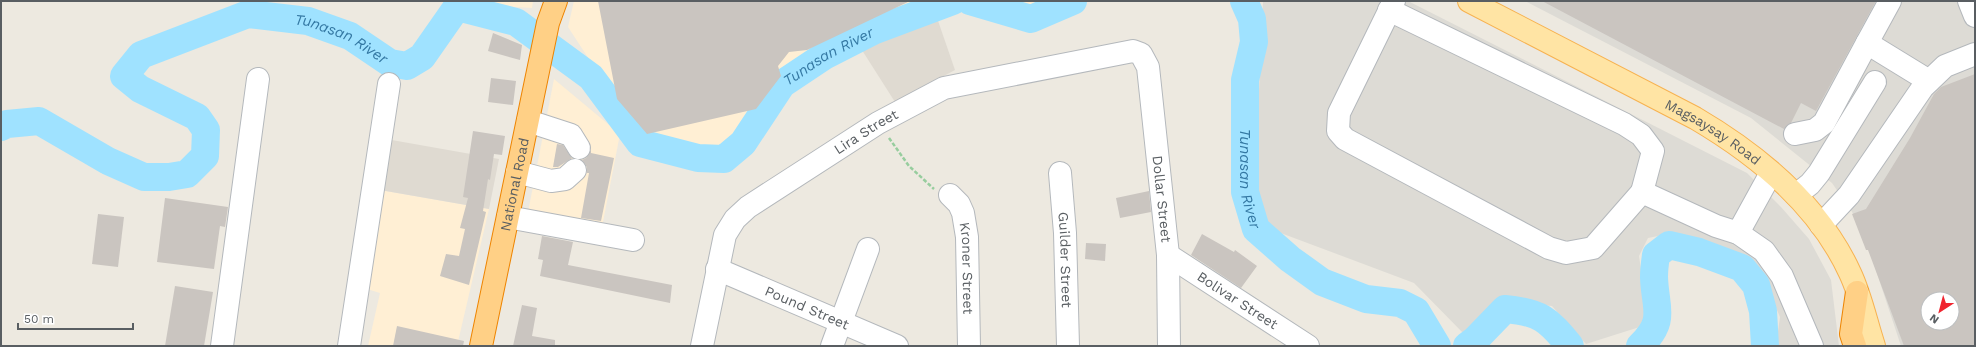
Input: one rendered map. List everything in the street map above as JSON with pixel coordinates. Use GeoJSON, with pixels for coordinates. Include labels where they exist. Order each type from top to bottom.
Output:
{"type":"FeatureCollection","features":[{"type":"Feature","properties":{"kind":"highway"},"geometry":{"type":"LineString","coordinates":[[547,1],[548,23]]}},
{"type":"Feature","properties":{"kind":"highway"},"geometry":{"type":"LineString","coordinates":[[548,23],[556,1]]}},
{"type":"Feature","properties":{"kind":"highway","name":"National Road"},"geometry":{"type":"LineString","coordinates":[[481,346],[539,73],[548,23]]}},
{"type":"Feature","properties":{"kind":"highway"},"geometry":{"type":"LineString","coordinates":[[1853,282],[1851,334],[1855,346]]}},
{"type":"Feature","properties":{"kind":"main road","name":"Magsaysay Road"},"geometry":{"type":"LineString","coordinates":[[1469,1],[1694,118],[1721,133],[1746,151],[1796,195],[1821,225],[1853,282],[1874,346]]}},
{"type":"Feature","properties":{"kind":"main road"},"geometry":{"type":"LineString","coordinates":[[1853,282],[1882,324],[1890,346]]}},
{"type":"Feature","properties":{"kind":"street"},"geometry":{"type":"LineString","coordinates":[[1795,134],[1815,130],[1824,123],[1890,1]]}},
{"type":"Feature","properties":{"kind":"street"},"geometry":{"type":"LineString","coordinates":[[1969,1],[1975,16]]}},
{"type":"Feature","properties":{"kind":"street"},"geometry":{"type":"LineString","coordinates":[[1391,6],[1624,124],[1641,135],[1653,151],[1642,192],[1593,248],[1566,253],[1549,248],[1345,138],[1338,131],[1339,113],[1391,6]]}},
{"type":"Feature","properties":{"kind":"street"},"geometry":{"type":"LineString","coordinates":[[1867,43],[1929,81]]}},
{"type":"Feature","properties":{"kind":"street","name":"Lira Street"},"geometry":{"type":"LineString","coordinates":[[702,346],[725,235],[735,220],[748,207],[878,123],[944,88],[1123,52],[1132,51],[1141,54]]}},
{"type":"Feature","properties":{"kind":"street","name":"Dollar Street"},"geometry":{"type":"LineString","coordinates":[[1141,54],[1148,67],[1168,255],[1169,346]]}},
{"type":"Feature","properties":{"kind":"street"},"geometry":{"type":"LineString","coordinates":[[1821,225],[1849,195],[1923,87],[1946,66],[1975,54]]}},
{"type":"Feature","properties":{"kind":"street"},"geometry":{"type":"LineString","coordinates":[[222,346],[258,79]]}},
{"type":"Feature","properties":{"kind":"street"},"geometry":{"type":"LineString","coordinates":[[1796,195],[1810,184],[1819,173],[1875,82]]}},
{"type":"Feature","properties":{"kind":"street"},"geometry":{"type":"LineString","coordinates":[[349,346],[389,84]]}},
{"type":"Feature","properties":{"kind":"street"},"geometry":{"type":"LineString","coordinates":[[528,121],[571,135],[579,148]]}},
{"type":"Feature","properties":{"kind":"street"},"geometry":{"type":"LineString","coordinates":[[517,172],[551,181],[565,179],[575,170]]}},
{"type":"Feature","properties":{"kind":"street","name":"Guilder Street"},"geometry":{"type":"LineString","coordinates":[[1060,173],[1065,233],[1068,346]]}},
{"type":"Feature","properties":{"kind":"street"},"geometry":{"type":"LineString","coordinates":[[1738,233],[1771,173]]}},
{"type":"Feature","properties":{"kind":"street"},"geometry":{"type":"LineString","coordinates":[[1642,192],[1716,226],[1738,233],[1764,251],[1782,276],[1812,346]]}},
{"type":"Feature","properties":{"kind":"street","name":"Kroner Street"},"geometry":{"type":"LineString","coordinates":[[950,195],[959,204],[963,213],[967,237],[969,346]]}},
{"type":"Feature","properties":{"kind":"street"},"geometry":{"type":"LineString","coordinates":[[508,217],[633,240]]}},
{"type":"Feature","properties":{"kind":"street"},"geometry":{"type":"LineString","coordinates":[[832,346],[868,249]]}},
{"type":"Feature","properties":{"kind":"street","name":"Bolivar Street"},"geometry":{"type":"LineString","coordinates":[[1168,255],[1308,346]]}},
{"type":"Feature","properties":{"kind":"street","name":"Pound Street"},"geometry":{"type":"LineString","coordinates":[[717,269],[897,346]]}},
{"type":"Feature","properties":{"kind":"street"},"geometry":{"type":"LineString","coordinates":[[1846,346],[1845,309],[1853,282]]}},
{"type":"Feature","properties":{"kind":"path"},"geometry":{"type":"LineString","coordinates":[[878,123],[909,166],[932,188],[950,195]]}},
{"type":"Feature","properties":{"kind":"shaded area"},"geometry":{"type":"Polygon","coordinates":[[[422,1],[533,1],[532,8],[422,1]]]}},
{"type":"Feature","properties":{"kind":"shaded area"},"geometry":{"type":"Polygon","coordinates":[[[574,1],[923,1],[819,44],[785,73],[738,134],[712,151],[645,136],[604,82],[568,27],[574,1]]]}},
{"type":"Feature","properties":{"kind":"shaded area"},"geometry":{"type":"Polygon","coordinates":[[[979,1],[1045,1],[1013,8],[979,1]]]}},
{"type":"Feature","properties":{"kind":"shaded area"},"geometry":{"type":"Polygon","coordinates":[[[1263,1],[1408,1],[1747,173],[1781,207],[1809,239],[1831,280],[1839,346],[1776,346],[1780,317],[1762,275],[1707,243],[1673,233],[1648,238],[1639,256],[1649,324],[1586,344],[1552,306],[1500,301],[1464,334],[1414,283],[1265,227],[1254,203],[1263,1]]]}},
{"type":"Feature","properties":{"kind":"shaded area"},"geometry":{"type":"Polygon","coordinates":[[[1525,1],[1975,1],[1975,346],[1901,346],[1861,225],[1832,183],[1751,118],[1525,1]]]}},
{"type":"Feature","properties":{"kind":"shaded area"},"geometry":{"type":"Polygon","coordinates":[[[935,12],[955,70],[895,102],[860,47],[935,12]]]}},
{"type":"Feature","properties":{"kind":"shaded area"},"geometry":{"type":"Polygon","coordinates":[[[554,79],[620,134],[602,227],[528,212],[554,79]]]}},
{"type":"Feature","properties":{"kind":"shaded area"},"geometry":{"type":"Polygon","coordinates":[[[386,139],[499,159],[489,209],[380,190],[386,139]]]}},
{"type":"Feature","properties":{"kind":"shaded area"},"geometry":{"type":"Polygon","coordinates":[[[380,190],[489,209],[457,346],[368,346],[380,293],[367,289],[380,190]]]}},
{"type":"Feature","properties":{"kind":"building"},"geometry":{"type":"Polygon","coordinates":[[[598,1],[910,1],[807,50],[789,52],[778,66],[781,76],[756,109],[647,134],[617,99],[598,1]]]}},
{"type":"Feature","properties":{"kind":"building"},"geometry":{"type":"Polygon","coordinates":[[[1542,1],[1876,1],[1816,111],[1801,103],[1791,123],[1784,129],[1542,1]]]}},
{"type":"Feature","properties":{"kind":"building"},"geometry":{"type":"Polygon","coordinates":[[[493,33],[522,45],[520,60],[488,51],[493,33]]]}},
{"type":"Feature","properties":{"kind":"building"},"geometry":{"type":"Polygon","coordinates":[[[1975,74],[1975,346],[1904,346],[1868,250],[1866,250],[1852,214],[1866,209],[1910,138],[1934,94],[1941,87],[1975,74]]]}},
{"type":"Feature","properties":{"kind":"building"},"geometry":{"type":"Polygon","coordinates":[[[491,78],[516,81],[513,105],[488,102],[491,78]]]}},
{"type":"Feature","properties":{"kind":"building"},"geometry":{"type":"Polygon","coordinates":[[[473,131],[505,136],[502,155],[494,154],[483,211],[486,212],[469,285],[440,276],[446,254],[459,256],[465,229],[460,228],[468,198],[463,197],[473,131]]]}},
{"type":"Feature","properties":{"kind":"building"},"geometry":{"type":"Polygon","coordinates":[[[557,144],[563,145],[572,158],[558,167],[553,167],[557,144]]]}},
{"type":"Feature","properties":{"kind":"building"},"geometry":{"type":"Polygon","coordinates":[[[591,150],[591,153],[614,158],[601,221],[581,218],[589,173],[587,173],[587,167],[582,160],[586,158],[591,150]]]}},
{"type":"Feature","properties":{"kind":"building"},"geometry":{"type":"Polygon","coordinates":[[[1149,191],[1151,212],[1120,218],[1116,198],[1149,191]]]}},
{"type":"Feature","properties":{"kind":"building"},"geometry":{"type":"Polygon","coordinates":[[[165,198],[228,207],[225,227],[220,226],[214,269],[157,262],[165,198]]]}},
{"type":"Feature","properties":{"kind":"building"},"geometry":{"type":"Polygon","coordinates":[[[98,214],[124,217],[118,267],[92,264],[98,214]]]}},
{"type":"Feature","properties":{"kind":"building"},"geometry":{"type":"Polygon","coordinates":[[[1202,234],[1234,252],[1235,250],[1257,266],[1241,288],[1191,255],[1202,234]]]}},
{"type":"Feature","properties":{"kind":"building"},"geometry":{"type":"Polygon","coordinates":[[[542,236],[573,242],[568,265],[672,285],[670,303],[540,276],[543,260],[538,259],[542,236]]]}},
{"type":"Feature","properties":{"kind":"building"},"geometry":{"type":"Polygon","coordinates":[[[1086,243],[1106,244],[1105,261],[1085,259],[1086,243]]]}},
{"type":"Feature","properties":{"kind":"building"},"geometry":{"type":"Polygon","coordinates":[[[175,286],[213,292],[204,346],[165,346],[175,286]]]}},
{"type":"Feature","properties":{"kind":"building"},"geometry":{"type":"Polygon","coordinates":[[[522,305],[537,308],[532,336],[555,340],[555,346],[513,346],[522,305]]]}},
{"type":"Feature","properties":{"kind":"building"},"geometry":{"type":"Polygon","coordinates":[[[397,326],[464,341],[463,346],[393,346],[397,326]]]}},
{"type":"Feature","properties":{"kind":"waterway","name":"Tunasan River"},"geometry":{"type":"LineString","coordinates":[[1,127],[7,124],[39,121],[108,161],[144,177],[169,177],[187,174],[205,156],[206,130],[197,117],[140,89],[124,76],[141,55],[248,14],[308,21],[350,36],[390,63],[407,66],[422,57],[457,7],[516,22],[591,77],[640,143],[698,158],[724,159],[743,143],[782,84],[824,56],[873,31],[953,1]]}},
{"type":"Feature","properties":{"kind":"waterway","name":"Tunasan River"},"geometry":{"type":"LineString","coordinates":[[970,1],[1031,19],[1073,1]]}},
{"type":"Feature","properties":{"kind":"waterway","name":"Tunasan River"},"geometry":{"type":"LineString","coordinates":[[1244,1],[1252,19],[1254,42],[1245,80],[1245,192],[1256,229],[1290,259],[1322,282],[1366,299],[1400,303],[1416,311],[1437,346]]}},
{"type":"Feature","properties":{"kind":"waterway","name":"Tunasan River"},"geometry":{"type":"LineString","coordinates":[[1640,346],[1654,329],[1657,321],[1658,314],[1654,277],[1656,255],[1669,245],[1699,252],[1742,268],[1756,285],[1763,311],[1765,346]]}},
{"type":"Feature","properties":{"kind":"waterway","name":"Tunasan River"},"geometry":{"type":"LineString","coordinates":[[1467,346],[1475,340],[1505,309],[1527,312],[1542,318],[1549,323],[1570,346]]}}]}
